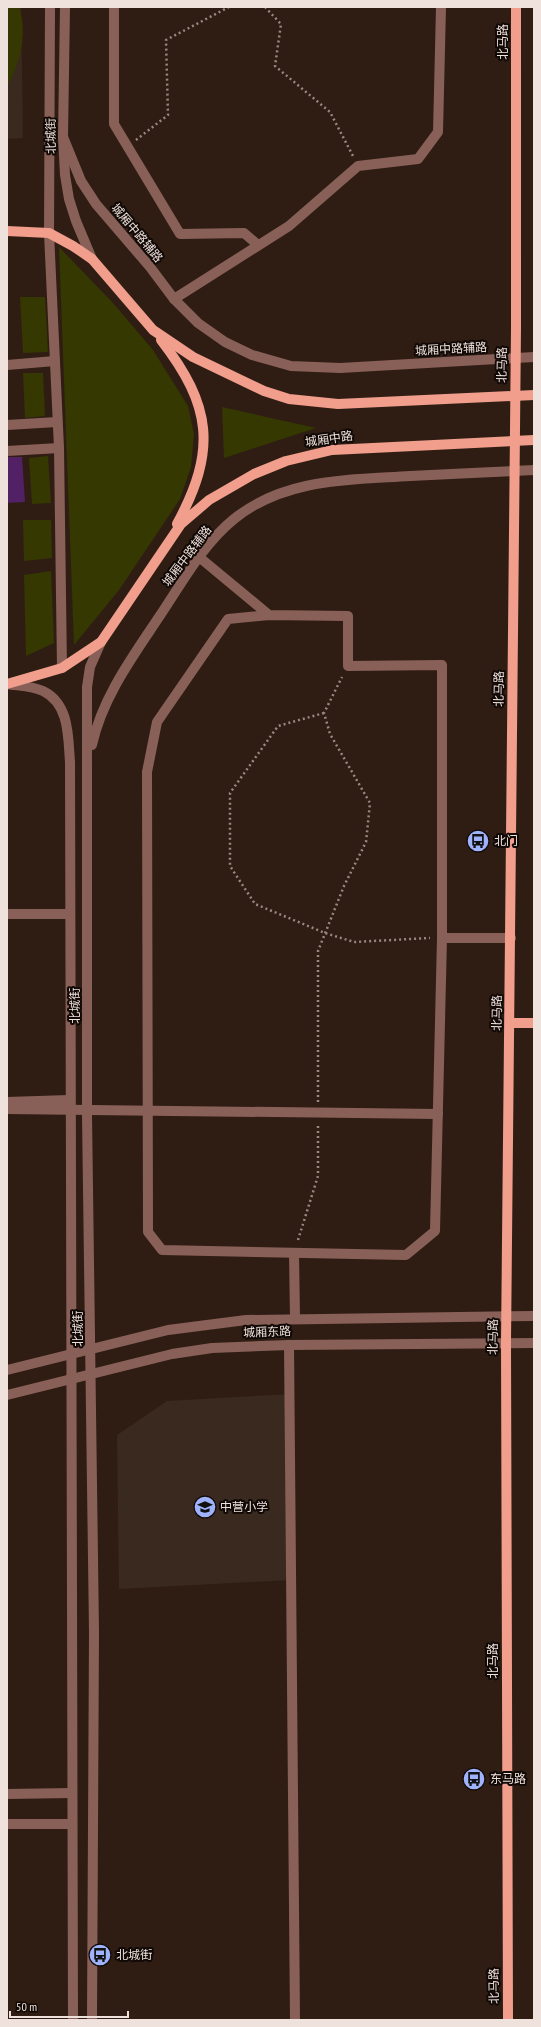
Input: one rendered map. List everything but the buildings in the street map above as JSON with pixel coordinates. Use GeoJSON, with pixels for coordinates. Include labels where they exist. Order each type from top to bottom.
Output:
{"type":"FeatureCollection","features":[{"type":"Feature","properties":{"kind":"main road","name":"北马路"},"geometry":{"type":"LineString","coordinates":[[508,2020],[506,1316],[516,359],[516,7]]}},
{"type":"Feature","properties":{"kind":"main road","name":"城厢中路"},"geometry":{"type":"LineString","coordinates":[[7,231],[49,233],[73,246],[92,259],[153,330],[174,357],[193,389],[201,415],[204,441],[202,462],[196,484],[187,505],[161,552]]}},
{"type":"Feature","properties":{"kind":"main road","name":"城厢中路"},"geometry":{"type":"LineString","coordinates":[[153,330],[182,350],[221,372],[264,391],[289,399],[338,404],[534,396]]}},
{"type":"Feature","properties":{"kind":"main road","name":"城厢中路"},"geometry":{"type":"LineString","coordinates":[[7,684],[62,668],[101,642],[181,524],[209,500],[254,474],[286,461],[317,452],[351,448],[534,440]]}},
{"type":"Feature","properties":{"kind":"main road"},"geometry":{"type":"LineString","coordinates":[[510,1023],[534,1023]]}},
{"type":"Feature","properties":{"kind":"street","name":"北城街"},"geometry":{"type":"LineString","coordinates":[[50,7],[49,233],[58,448],[62,668]]}},
{"type":"Feature","properties":{"kind":"street","name":"北城街"},"geometry":{"type":"LineString","coordinates":[[65,7],[63,137],[65,175],[69,199],[92,259]]}},
{"type":"Feature","properties":{"kind":"street"},"geometry":{"type":"LineString","coordinates":[[114,7],[114,124],[180,234],[244,234],[258,245]]}},
{"type":"Feature","properties":{"kind":"street"},"geometry":{"type":"LineString","coordinates":[[174,300],[289,226],[358,166],[418,159],[438,132],[441,7]]}},
{"type":"Feature","properties":{"kind":"street","name":"城厢中路辅路"},"geometry":{"type":"LineString","coordinates":[[63,137],[82,181],[96,204],[150,267],[174,300],[198,323],[225,342],[252,355],[291,366],[340,368],[534,357]]}},
{"type":"Feature","properties":{"kind":"street"},"geometry":{"type":"LineString","coordinates":[[7,365],[55,362]]}},
{"type":"Feature","properties":{"kind":"street"},"geometry":{"type":"LineString","coordinates":[[7,425],[57,422]]}},
{"type":"Feature","properties":{"kind":"street"},"geometry":{"type":"LineString","coordinates":[[7,451],[58,448]]}},
{"type":"Feature","properties":{"kind":"street","name":"城厢中路辅路"},"geometry":{"type":"LineString","coordinates":[[88,761],[98,722],[136,652],[199,557],[222,530],[243,512],[264,500],[295,487],[312,483],[356,479],[534,470]]}},
{"type":"Feature","properties":{"kind":"street"},"geometry":{"type":"LineString","coordinates":[[199,557],[269,615]]}},
{"type":"Feature","properties":{"kind":"street"},"geometry":{"type":"LineString","coordinates":[[269,615],[348,616],[348,666],[442,665],[442,938],[435,1231],[406,1255],[162,1250],[148,1232],[147,772],[157,722],[228,619],[269,615]]}},
{"type":"Feature","properties":{"kind":"street","name":"北城街"},"geometry":{"type":"LineString","coordinates":[[92,2020],[94,1632],[87,1113],[87,687],[90,667],[101,642]]}},
{"type":"Feature","properties":{"kind":"street","name":"北城街"},"geometry":{"type":"LineString","coordinates":[[7,684],[44,691],[60,706],[68,727],[70,762],[69,1105],[72,1354],[73,2020]]}},
{"type":"Feature","properties":{"kind":"street"},"geometry":{"type":"LineString","coordinates":[[7,914],[69,914]]}},
{"type":"Feature","properties":{"kind":"street"},"geometry":{"type":"LineString","coordinates":[[442,938],[511,938]]}},
{"type":"Feature","properties":{"kind":"street"},"geometry":{"type":"LineString","coordinates":[[7,1102],[69,1105],[87,1113],[438,1114]]}},
{"type":"Feature","properties":{"kind":"street"},"geometry":{"type":"LineString","coordinates":[[7,1109],[69,1105]]}},
{"type":"Feature","properties":{"kind":"street"},"geometry":{"type":"LineString","coordinates":[[294,1253],[295,1318]]}},
{"type":"Feature","properties":{"kind":"street","name":"城厢东路"},"geometry":{"type":"LineString","coordinates":[[7,1370],[161,1332],[201,1325],[246,1320],[295,1318],[534,1316]]}},
{"type":"Feature","properties":{"kind":"street","name":"城厢东路"},"geometry":{"type":"LineString","coordinates":[[7,1395],[172,1354],[248,1345],[534,1343]]}},
{"type":"Feature","properties":{"kind":"street"},"geometry":{"type":"LineString","coordinates":[[289,1344],[295,2020]]}},
{"type":"Feature","properties":{"kind":"street"},"geometry":{"type":"LineString","coordinates":[[7,1794],[72,1793]]}},
{"type":"Feature","properties":{"kind":"street"},"geometry":{"type":"LineString","coordinates":[[7,1824],[72,1824]]}},
{"type":"Feature","properties":{"kind":"path"},"geometry":{"type":"LineString","coordinates":[[128,147],[168,115],[166,40],[229,7]]}},
{"type":"Feature","properties":{"kind":"path"},"geometry":{"type":"LineString","coordinates":[[265,7],[281,24],[275,66],[330,112],[358,166]]}},
{"type":"Feature","properties":{"kind":"path"},"geometry":{"type":"LineString","coordinates":[[294,1253],[318,1176],[318,951],[344,886],[366,842],[370,803],[330,734],[324,713],[348,666]]}},
{"type":"Feature","properties":{"kind":"path"},"geometry":{"type":"LineString","coordinates":[[324,713],[278,726],[230,793],[230,866],[255,904],[326,933],[354,942],[442,938]]}},
{"type":"Feature","properties":{"kind":"shaded area"},"geometry":{"type":"Polygon","coordinates":[[[7,7],[21,7],[23,138],[7,139],[7,7]]]}},
{"type":"Feature","properties":{"kind":"shaded area"},"geometry":{"type":"Polygon","coordinates":[[[7,7],[19,7],[22,17],[23,38],[16,68],[7,87],[7,7]]]}},
{"type":"Feature","properties":{"kind":"shaded area"},"geometry":{"type":"Polygon","coordinates":[[[59,247],[113,303],[153,350],[188,406],[194,434],[191,467],[180,499],[119,590],[74,645],[59,247]]]}},
{"type":"Feature","properties":{"kind":"shaded area"},"geometry":{"type":"Polygon","coordinates":[[[20,297],[45,297],[48,352],[23,353],[20,297]]]}},
{"type":"Feature","properties":{"kind":"shaded area"},"geometry":{"type":"Polygon","coordinates":[[[23,373],[43,373],[45,416],[25,418],[23,373]]]}},
{"type":"Feature","properties":{"kind":"shaded area"},"geometry":{"type":"Polygon","coordinates":[[[222,407],[316,428],[224,458],[222,407]]]}},
{"type":"Feature","properties":{"kind":"shaded area"},"geometry":{"type":"Polygon","coordinates":[[[48,456],[51,503],[32,504],[29,458],[48,456]]]}},
{"type":"Feature","properties":{"kind":"shaded area"},"geometry":{"type":"Polygon","coordinates":[[[23,520],[51,520],[52,558],[24,561],[23,520]]]}},
{"type":"Feature","properties":{"kind":"shaded area"},"geometry":{"type":"Polygon","coordinates":[[[51,571],[54,643],[26,656],[24,575],[51,571]]]}},
{"type":"Feature","properties":{"kind":"shaded area","name":"中营小学"},"geometry":{"type":"Polygon","coordinates":[[[290,1394],[292,1580],[119,1589],[117,1435],[167,1401],[290,1394]]]}},
{"type":"Feature","properties":{"kind":"place","name":"北门"},"geometry":{"type":"Point","coordinates":[478,841]}},
{"type":"Feature","properties":{"kind":"place","name":"中营小学"},"geometry":{"type":"Point","coordinates":[205,1507]}},
{"type":"Feature","properties":{"kind":"place","name":"东马路"},"geometry":{"type":"Point","coordinates":[474,1779]}},
{"type":"Feature","properties":{"kind":"place","name":"北城街"},"geometry":{"type":"Point","coordinates":[100,1955]}}]}
